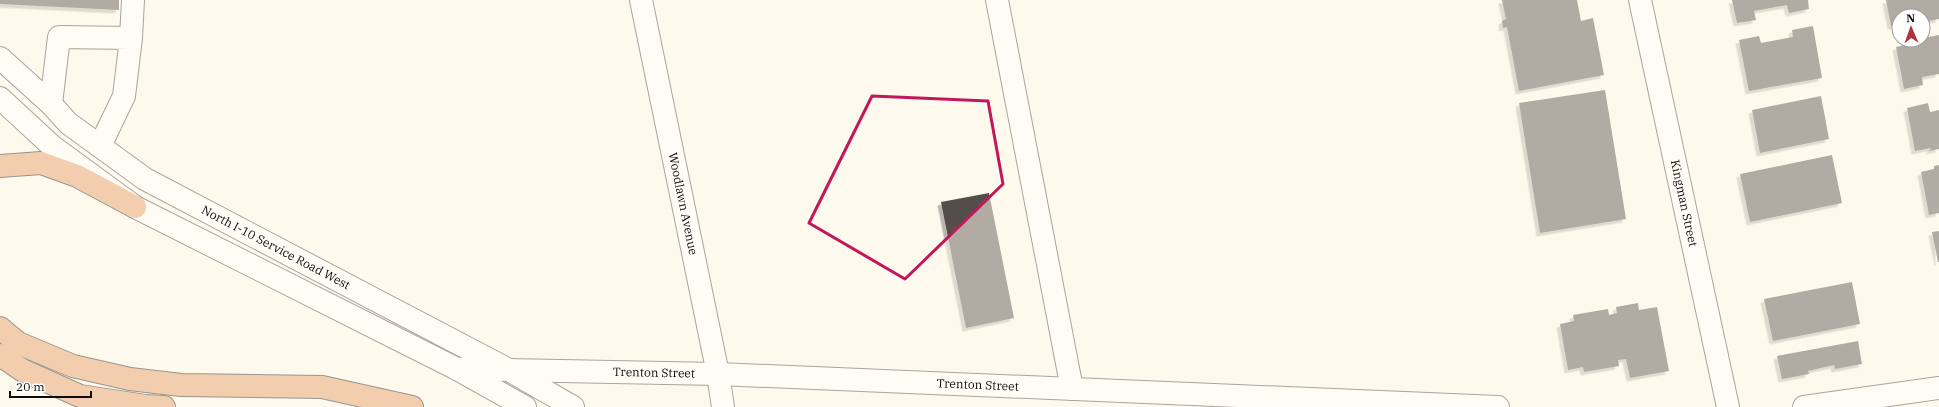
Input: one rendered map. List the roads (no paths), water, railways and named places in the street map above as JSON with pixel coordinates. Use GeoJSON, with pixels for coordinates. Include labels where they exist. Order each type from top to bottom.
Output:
{"type":"FeatureCollection","features":[{"type":"Feature","properties":{"kind":"highway"},"geometry":{"type":"LineString","coordinates":[[0,166],[41,164],[77,176],[135,207]]}},
{"type":"Feature","properties":{"kind":"highway"},"geometry":{"type":"LineString","coordinates":[[0,328],[18,343],[73,366],[130,379],[189,385],[322,387],[412,407]]}},
{"type":"Feature","properties":{"kind":"highway"},"geometry":{"type":"LineString","coordinates":[[0,355],[22,370],[80,396],[146,406],[164,407]]}},
{"type":"Feature","properties":{"kind":"street"},"geometry":{"type":"LineString","coordinates":[[100,146],[124,96],[132,38],[133,0]]}},
{"type":"Feature","properties":{"kind":"street","name":"Woodlawn Avenue"},"geometry":{"type":"LineString","coordinates":[[641,0],[718,374],[723,407]]}},
{"type":"Feature","properties":{"kind":"street"},"geometry":{"type":"LineString","coordinates":[[997,0],[1072,389]]}},
{"type":"Feature","properties":{"kind":"street","name":"Kingman Street"},"geometry":{"type":"LineString","coordinates":[[1640,0],[1728,407]]}},
{"type":"Feature","properties":{"kind":"street"},"geometry":{"type":"LineString","coordinates":[[51,104],[59,37],[132,38]]}},
{"type":"Feature","properties":{"kind":"street","name":"North I-10 Service Road West"},"geometry":{"type":"LineString","coordinates":[[0,58],[51,104],[68,123],[145,179],[509,370],[573,407]]}},
{"type":"Feature","properties":{"kind":"street","name":"North I-10 Service Road West"},"geometry":{"type":"LineString","coordinates":[[0,98],[53,147],[135,207],[457,369],[525,407]]}},
{"type":"Feature","properties":{"kind":"street","name":"Trenton Street"},"geometry":{"type":"LineString","coordinates":[[457,369],[718,374],[1430,406],[1498,407]]}},
{"type":"Feature","properties":{"kind":"street"},"geometry":{"type":"LineString","coordinates":[[1804,407],[1873,402],[1939,388]]}}]}
